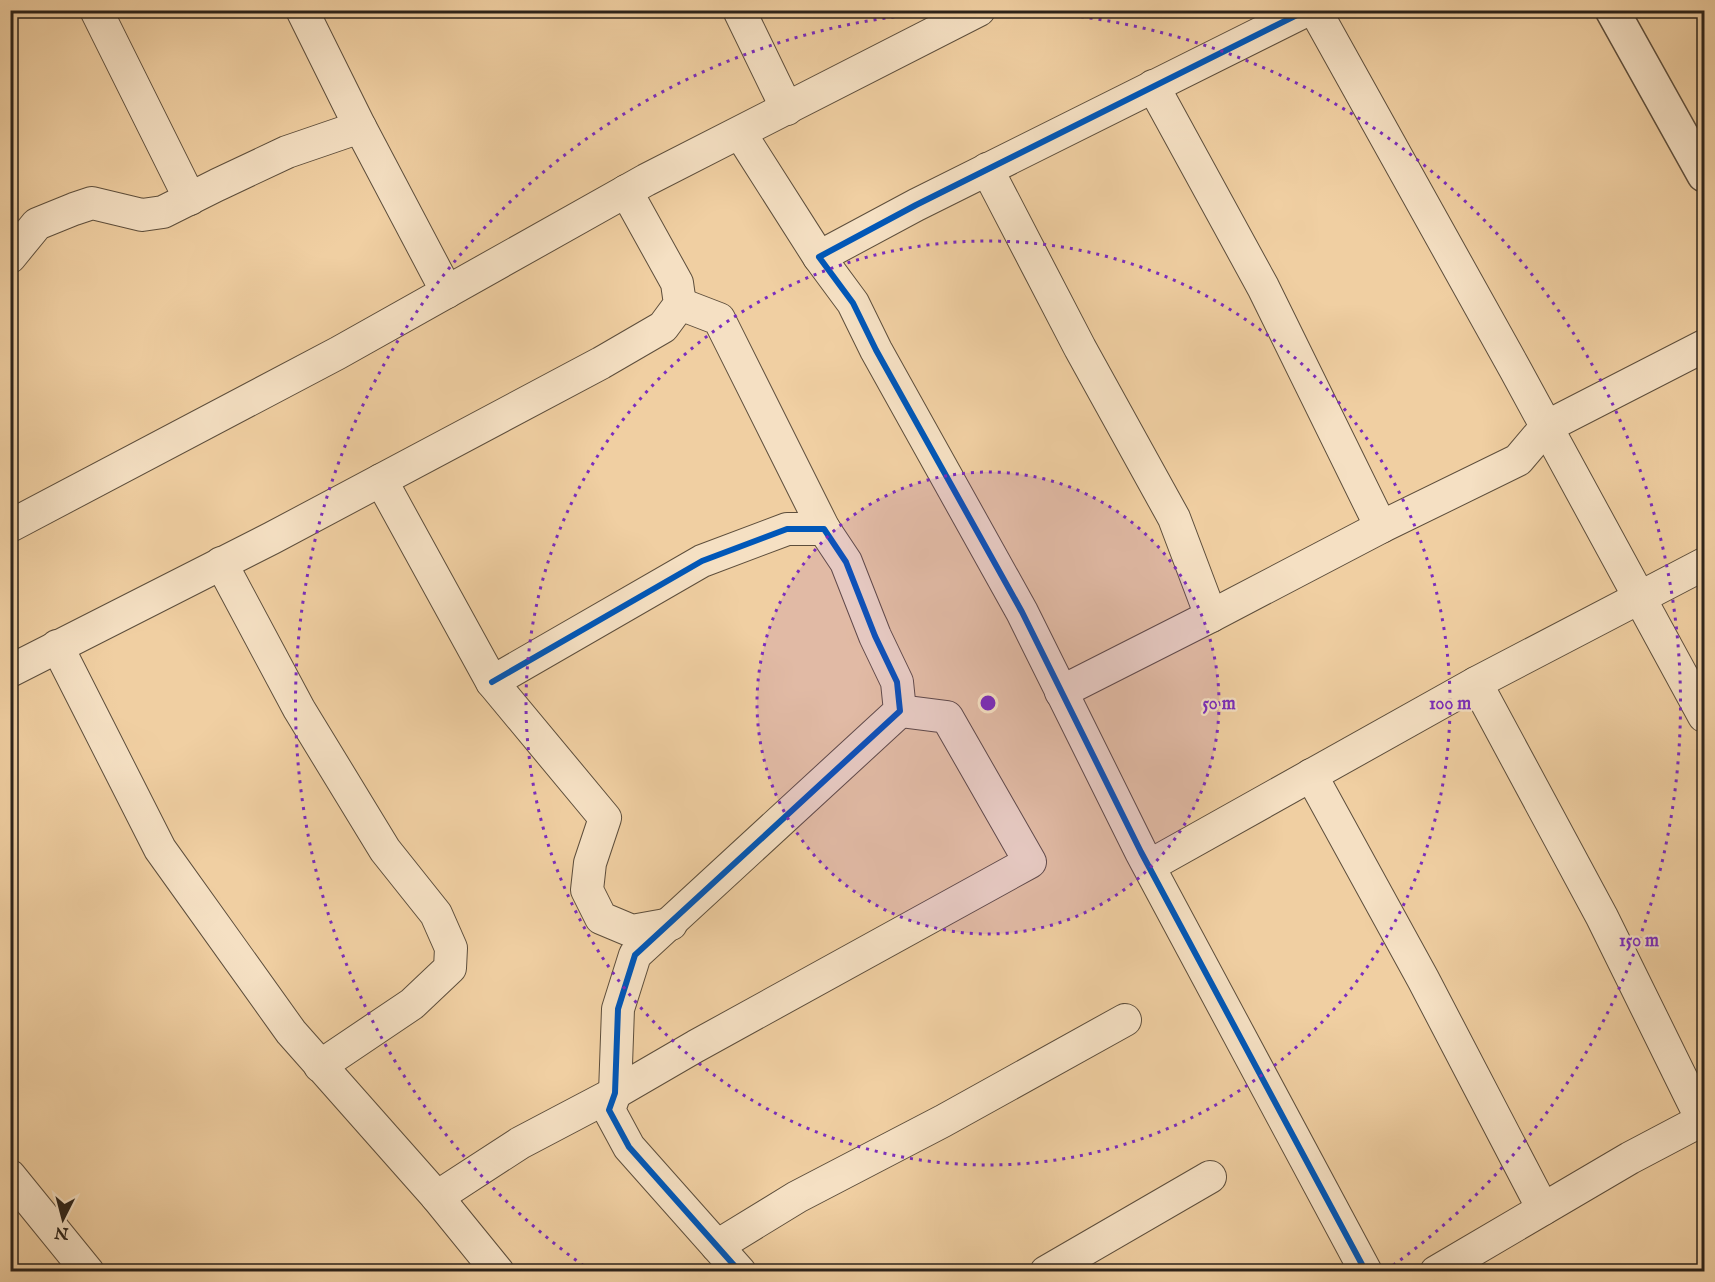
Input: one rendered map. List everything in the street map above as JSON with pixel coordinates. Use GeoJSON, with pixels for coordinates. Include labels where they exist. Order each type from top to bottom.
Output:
{"type":"FeatureCollection","features":[{"type":"Feature","properties":{"kind":"street"},"geometry":{"type":"LineString","coordinates":[[96,10],[190,199]]}},
{"type":"Feature","properties":{"kind":"street"},"geometry":{"type":"LineString","coordinates":[[302,10],[360,127],[447,292]]}},
{"type":"Feature","properties":{"kind":"street"},"geometry":{"type":"LineString","coordinates":[[740,10],[787,109]]}},
{"type":"Feature","properties":{"kind":"street"},"geometry":{"type":"LineString","coordinates":[[10,526],[338,353],[626,191],[979,10]]}},
{"type":"Feature","properties":{"kind":"street"},"geometry":{"type":"LineString","coordinates":[[819,257],[987,169],[1307,10]]}},
{"type":"Feature","properties":{"kind":"street"},"geometry":{"type":"LineString","coordinates":[[1315,10],[1704,716]]}},
{"type":"Feature","properties":{"kind":"street"},"geometry":{"type":"LineString","coordinates":[[1612,10],[1704,175]]}},
{"type":"Feature","properties":{"kind":"street"},"geometry":{"type":"LineString","coordinates":[[1153,86],[1263,287],[1381,527]]}},
{"type":"Feature","properties":{"kind":"street"},"geometry":{"type":"LineString","coordinates":[[12,248],[37,224],[92,203],[142,215],[164,212],[287,152],[360,127]]}},
{"type":"Feature","properties":{"kind":"street"},"geometry":{"type":"LineString","coordinates":[[740,133],[819,257],[853,303],[876,350],[1022,612],[1149,866],[1366,1272]]}},
{"type":"Feature","properties":{"kind":"street"},"geometry":{"type":"LineString","coordinates":[[987,169],[1080,348],[1174,518],[1211,616]]}},
{"type":"Feature","properties":{"kind":"street"},"geometry":{"type":"LineString","coordinates":[[10,671],[381,480],[601,363],[663,327],[680,304],[677,283],[626,191]]}},
{"type":"Feature","properties":{"kind":"street"},"geometry":{"type":"LineString","coordinates":[[680,304],[719,319],[824,529],[846,562],[875,636],[897,682],[900,711]]}},
{"type":"Feature","properties":{"kind":"street"},"geometry":{"type":"LineString","coordinates":[[1061,692],[1381,527],[1518,460],[1546,427],[1704,346]]}},
{"type":"Feature","properties":{"kind":"street"},"geometry":{"type":"LineString","coordinates":[[381,480],[492,682],[605,818],[590,863],[587,890],[602,918],[632,931],[670,924]]}},
{"type":"Feature","properties":{"kind":"street"},"geometry":{"type":"LineString","coordinates":[[492,682],[702,561],[787,529],[824,529]]}},
{"type":"Feature","properties":{"kind":"street"},"geometry":{"type":"LineString","coordinates":[[221,563],[299,709],[385,850],[436,914],[451,948],[450,968],[412,1004],[320,1066]]}},
{"type":"Feature","properties":{"kind":"street"},"geometry":{"type":"LineString","coordinates":[[1149,866],[1476,683],[1704,564]]}},
{"type":"Feature","properties":{"kind":"street"},"geometry":{"type":"LineString","coordinates":[[57,646],[160,849],[291,1032],[437,1197],[498,1272]]}},
{"type":"Feature","properties":{"kind":"street"},"geometry":{"type":"LineString","coordinates":[[1436,1272],[1630,1158],[1703,1120],[1602,917],[1476,683]]}},
{"type":"Feature","properties":{"kind":"street"},"geometry":{"type":"LineString","coordinates":[[740,1272],[629,1147],[609,1110],[615,1093],[618,1009],[635,955],[900,711]]}},
{"type":"Feature","properties":{"kind":"street"},"geometry":{"type":"LineString","coordinates":[[437,1197],[520,1143],[615,1093],[1030,862],[947,717],[900,711]]}},
{"type":"Feature","properties":{"kind":"street"},"geometry":{"type":"LineString","coordinates":[[1311,775],[1423,979],[1543,1209]]}},
{"type":"Feature","properties":{"kind":"street"},"geometry":{"type":"LineString","coordinates":[[717,1246],[797,1197],[943,1122],[1125,1020]]}},
{"type":"Feature","properties":{"kind":"street"},"geometry":{"type":"LineString","coordinates":[[10,1176],[88,1272]]}},
{"type":"Feature","properties":{"kind":"street"},"geometry":{"type":"LineString","coordinates":[[1046,1272],[1210,1177]]}},
{"type":"Feature","properties":{"kind":"cycle path"},"geometry":{"type":"LineString","coordinates":[[1307,10],[916,205],[819,257],[853,303],[876,350],[1022,612],[1141,852],[1366,1272]]}},
{"type":"Feature","properties":{"kind":"cycle path"},"geometry":{"type":"LineString","coordinates":[[492,682],[702,561],[787,529],[824,529],[846,562],[875,636],[897,682],[900,711],[635,955],[618,1009],[615,1093],[609,1110],[629,1147],[740,1272]]}}]}
